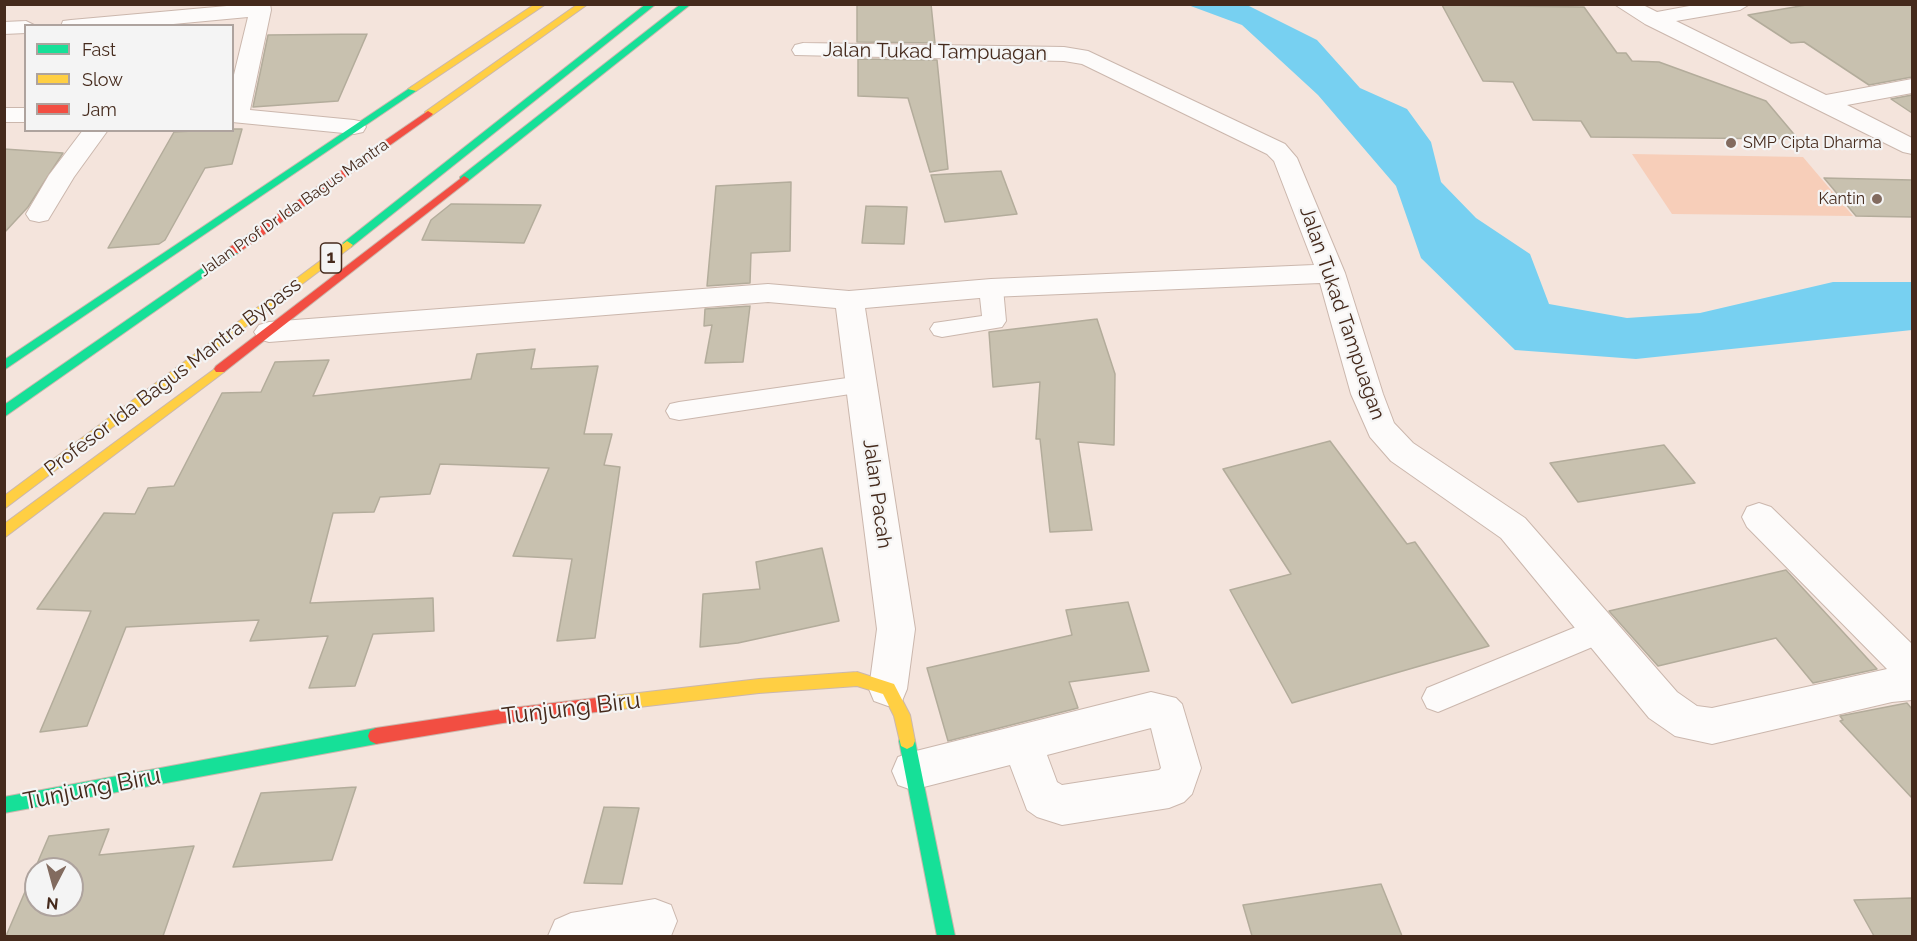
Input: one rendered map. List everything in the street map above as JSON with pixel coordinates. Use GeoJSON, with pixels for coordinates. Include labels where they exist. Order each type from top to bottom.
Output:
{"type":"FeatureCollection","features":[{"type":"Feature","properties":{"kind":"main road"},"geometry":{"type":"LineString","coordinates":[[4,366],[354,126],[542,4]]}},
{"type":"Feature","properties":{"kind":"main road","name":"Jalan Prof Dr Ida Bagus Mantra"},"geometry":{"type":"LineString","coordinates":[[4,412],[584,4]]}},
{"type":"Feature","properties":{"kind":"main road","name":"Profesor Ida Bagus Mantra Bypass"},"geometry":{"type":"LineString","coordinates":[[4,504],[316,270],[652,4]]}},
{"type":"Feature","properties":{"kind":"main road"},"geometry":{"type":"LineString","coordinates":[[4,532],[269,332],[687,4]]}},
{"type":"Feature","properties":{"kind":"main road"},"geometry":{"type":"LineString","coordinates":[[541,35],[579,25]]}},
{"type":"Feature","properties":{"kind":"main road"},"geometry":{"type":"LineString","coordinates":[[591,50],[603,30],[598,25]]}},
{"type":"Feature","properties":{"kind":"main road"},"geometry":{"type":"LineString","coordinates":[[404,94],[440,106]]}},
{"type":"Feature","properties":{"kind":"main road","name":"Tunjung Biru"},"geometry":{"type":"LineString","coordinates":[[4,805],[292,750],[503,716],[759,686],[857,679],[888,688]]}},
{"type":"Feature","properties":{"kind":"main road"},"geometry":{"type":"LineString","coordinates":[[888,688],[902,715],[946,936]]}},
{"type":"Feature","properties":{"kind":"street"},"geometry":{"type":"LineString","coordinates":[[1624,4],[1912,147]]}},
{"type":"Feature","properties":{"kind":"street"},"geometry":{"type":"LineString","coordinates":[[1653,19],[1740,4]]}},
{"type":"Feature","properties":{"kind":"street"},"geometry":{"type":"LineString","coordinates":[[91,24],[260,7],[235,115],[354,126]]}},
{"type":"Feature","properties":{"kind":"street"},"geometry":{"type":"LineString","coordinates":[[4,28],[24,27]]}},
{"type":"Feature","properties":{"kind":"street","name":"Jalan Tukad Tampuagan"},"geometry":{"type":"LineString","coordinates":[[803,50],[1064,54],[1096,61],[1276,149],[1289,166],[1331,273],[1367,394],[1381,429],[1402,452],[1513,528],[1662,705],[1689,723],[1712,726],[1912,683]]}},
{"type":"Feature","properties":{"kind":"street"},"geometry":{"type":"LineString","coordinates":[[1823,103],[1912,86]]}},
{"type":"Feature","properties":{"kind":"street"},"geometry":{"type":"LineString","coordinates":[[4,115],[24,115]]}},
{"type":"Feature","properties":{"kind":"street"},"geometry":{"type":"LineString","coordinates":[[39,214],[62,175],[94,132]]}},
{"type":"Feature","properties":{"kind":"street"},"geometry":{"type":"LineString","coordinates":[[269,332],[768,293],[849,300],[991,288],[1331,273]]}},
{"type":"Feature","properties":{"kind":"street","name":"Jalan Pacah"},"geometry":{"type":"LineString","coordinates":[[849,300],[896,630],[888,688]]}},
{"type":"Feature","properties":{"kind":"street"},"geometry":{"type":"LineString","coordinates":[[1760,517],[1912,668]]}},
{"type":"Feature","properties":{"kind":"street"},"geometry":{"type":"LineString","coordinates":[[912,771],[1022,743]]}},
{"type":"Feature","properties":{"kind":"street"},"geometry":{"type":"LineString","coordinates":[[571,936],[655,921]]}},
{"type":"Feature","properties":{"kind":"lane"},"geometry":{"type":"LineString","coordinates":[[942,329],[994,321],[991,288]]}},
{"type":"Feature","properties":{"kind":"lane"},"geometry":{"type":"LineString","coordinates":[[680,411],[861,385]]}},
{"type":"Feature","properties":{"kind":"lane"},"geometry":{"type":"LineString","coordinates":[[1438,698],[1598,631]]}},
{"type":"Feature","properties":{"kind":"shaded area"},"geometry":{"type":"Polygon","coordinates":[[[1632,154],[1803,157],[1853,216],[1672,214],[1632,154]]]}},
{"type":"Feature","properties":{"kind":"water"},"geometry":{"type":"Polygon","coordinates":[[[1188,5],[1247,5],[1317,40],[1360,88],[1407,109],[1431,142],[1441,182],[1476,218],[1530,254],[1549,304],[1627,318],[1700,313],[1833,282],[1912,282],[1912,330],[1636,359],[1515,350],[1421,258],[1396,186],[1318,95],[1242,25],[1188,5]]]}},
{"type":"Feature","properties":{"kind":"building"},"geometry":{"type":"Polygon","coordinates":[[[857,4],[931,4],[935,43],[857,42],[857,4]]]}},
{"type":"Feature","properties":{"kind":"building"},"geometry":{"type":"Polygon","coordinates":[[[1812,4],[1912,4],[1912,77],[1869,85],[1804,42],[1791,43],[1748,15],[1812,4]]]}},
{"type":"Feature","properties":{"kind":"building"},"geometry":{"type":"Polygon","coordinates":[[[1442,5],[1584,7],[1617,53],[1626,53],[1632,61],[1659,62],[1766,101],[1798,139],[1591,137],[1581,121],[1533,120],[1513,82],[1483,81],[1442,5]]]}},
{"type":"Feature","properties":{"kind":"building"},"geometry":{"type":"Polygon","coordinates":[[[367,34],[338,101],[253,107],[268,35],[367,34]]]}},
{"type":"Feature","properties":{"kind":"building"},"geometry":{"type":"Polygon","coordinates":[[[858,59],[937,60],[948,169],[930,172],[908,98],[858,96],[858,59]]]}},
{"type":"Feature","properties":{"kind":"building"},"geometry":{"type":"Polygon","coordinates":[[[1912,95],[1912,113],[1891,99],[1912,95]]]}},
{"type":"Feature","properties":{"kind":"building"},"geometry":{"type":"Polygon","coordinates":[[[234,129],[242,129],[232,164],[205,168],[165,240],[159,244],[108,248],[174,132],[234,132],[234,129]]]}},
{"type":"Feature","properties":{"kind":"building"},"geometry":{"type":"Polygon","coordinates":[[[4,149],[63,153],[28,207],[4,233],[4,149]]]}},
{"type":"Feature","properties":{"kind":"building"},"geometry":{"type":"Polygon","coordinates":[[[1001,171],[1017,214],[945,222],[931,175],[1001,171]]]}},
{"type":"Feature","properties":{"kind":"building","name":"Kantin"},"geometry":{"type":"Polygon","coordinates":[[[1824,178],[1912,180],[1912,217],[1856,216],[1824,178]]]}},
{"type":"Feature","properties":{"kind":"building"},"geometry":{"type":"Polygon","coordinates":[[[791,182],[790,251],[751,253],[750,283],[707,286],[716,186],[791,182]]]}},
{"type":"Feature","properties":{"kind":"building"},"geometry":{"type":"Polygon","coordinates":[[[451,204],[541,205],[524,243],[422,240],[431,220],[451,204]]]}},
{"type":"Feature","properties":{"kind":"building"},"geometry":{"type":"Polygon","coordinates":[[[866,206],[907,207],[904,244],[862,243],[866,206]]]}},
{"type":"Feature","properties":{"kind":"building"},"geometry":{"type":"Polygon","coordinates":[[[750,306],[743,362],[705,363],[712,325],[704,326],[705,309],[750,306]]]}},
{"type":"Feature","properties":{"kind":"building"},"geometry":{"type":"Polygon","coordinates":[[[1097,319],[1115,374],[1114,445],[1078,442],[1092,530],[1050,532],[1040,439],[1036,439],[1040,382],[993,387],[989,332],[1097,319]]]}},
{"type":"Feature","properties":{"kind":"building"},"geometry":{"type":"Polygon","coordinates":[[[535,349],[531,369],[598,366],[584,434],[612,434],[604,465],[620,467],[595,638],[557,641],[572,559],[513,556],[549,468],[440,464],[430,494],[380,497],[374,512],[333,513],[310,603],[433,598],[434,631],[373,634],[355,686],[309,688],[328,636],[250,641],[259,620],[126,627],[87,726],[40,732],[91,611],[37,609],[104,513],[135,514],[148,488],[174,486],[222,393],[261,392],[275,362],[329,360],[313,396],[471,379],[477,354],[535,349]]]}},
{"type":"Feature","properties":{"kind":"building"},"geometry":{"type":"Polygon","coordinates":[[[1330,441],[1407,544],[1415,542],[1489,646],[1292,703],[1230,590],[1291,574],[1223,469],[1330,441]]]}},
{"type":"Feature","properties":{"kind":"building"},"geometry":{"type":"Polygon","coordinates":[[[1664,445],[1695,483],[1578,502],[1550,463],[1664,445]]]}},
{"type":"Feature","properties":{"kind":"building"},"geometry":{"type":"Polygon","coordinates":[[[822,548],[839,621],[738,643],[700,647],[703,594],[760,589],[756,562],[822,548]]]}},
{"type":"Feature","properties":{"kind":"building"},"geometry":{"type":"Polygon","coordinates":[[[1786,570],[1877,669],[1813,683],[1776,638],[1658,666],[1609,611],[1786,570]]]}},
{"type":"Feature","properties":{"kind":"building"},"geometry":{"type":"Polygon","coordinates":[[[1128,602],[1149,671],[1069,682],[1078,708],[948,741],[927,668],[1072,635],[1066,610],[1128,602]]]}},
{"type":"Feature","properties":{"kind":"building"},"geometry":{"type":"Polygon","coordinates":[[[1907,703],[1912,709],[1912,798],[1840,721],[1843,720],[1840,716],[1907,703]]]}},
{"type":"Feature","properties":{"kind":"building"},"geometry":{"type":"Polygon","coordinates":[[[356,787],[332,860],[233,867],[261,793],[356,787]]]}},
{"type":"Feature","properties":{"kind":"building"},"geometry":{"type":"Polygon","coordinates":[[[604,807],[639,808],[622,884],[584,883],[604,807]]]}},
{"type":"Feature","properties":{"kind":"building"},"geometry":{"type":"Polygon","coordinates":[[[109,829],[99,855],[194,846],[163,936],[6,936],[24,894],[24,917],[84,917],[84,857],[40,857],[49,836],[109,829]]]}},
{"type":"Feature","properties":{"kind":"building"},"geometry":{"type":"Polygon","coordinates":[[[1381,884],[1402,936],[1252,936],[1243,905],[1381,884]]]}},
{"type":"Feature","properties":{"kind":"building"},"geometry":{"type":"Polygon","coordinates":[[[1912,898],[1912,936],[1874,936],[1854,900],[1912,898]]]}},
{"type":"Feature","properties":{"kind":"traffic: fast"},"geometry":{"type":"LineString","coordinates":[[347,245],[652,4]]}},
{"type":"Feature","properties":{"kind":"traffic: fast"},"geometry":{"type":"LineString","coordinates":[[464,179],[687,4]]}},
{"type":"Feature","properties":{"kind":"traffic: fast"},"geometry":{"type":"LineString","coordinates":[[4,366],[413,89]]}},
{"type":"Feature","properties":{"kind":"traffic: fast"},"geometry":{"type":"LineString","coordinates":[[4,412],[234,250]]}},
{"type":"Feature","properties":{"kind":"traffic: fast"},"geometry":{"type":"LineString","coordinates":[[4,805],[376,736]]}},
{"type":"Feature","properties":{"kind":"traffic: fast"},"geometry":{"type":"LineString","coordinates":[[907,741],[946,936]]}},
{"type":"Feature","properties":{"kind":"traffic: slow"},"geometry":{"type":"LineString","coordinates":[[413,89],[542,4]]}},
{"type":"Feature","properties":{"kind":"traffic: slow"},"geometry":{"type":"LineString","coordinates":[[428,114],[584,4]]}},
{"type":"Feature","properties":{"kind":"traffic: slow"},"geometry":{"type":"LineString","coordinates":[[4,504],[347,245]]}},
{"type":"Feature","properties":{"kind":"traffic: slow"},"geometry":{"type":"LineString","coordinates":[[4,532],[220,369]]}},
{"type":"Feature","properties":{"kind":"traffic: slow"},"geometry":{"type":"LineString","coordinates":[[613,703],[759,686],[857,679],[888,689],[902,715],[907,741]]}},
{"type":"Feature","properties":{"kind":"traffic: jam"},"geometry":{"type":"LineString","coordinates":[[234,250],[428,114]]}},
{"type":"Feature","properties":{"kind":"traffic: jam"},"geometry":{"type":"LineString","coordinates":[[220,369],[464,179]]}},
{"type":"Feature","properties":{"kind":"traffic: jam"},"geometry":{"type":"LineString","coordinates":[[376,736],[503,716],[613,703]]}},
{"type":"Feature","properties":{"kind":"place","name":"SMP Cipta Dharma"},"geometry":{"type":"Point","coordinates":[1731,143]}},
{"type":"Feature","properties":{"kind":"place","name":"Kantin"},"geometry":{"type":"Point","coordinates":[1877,199]}}]}
